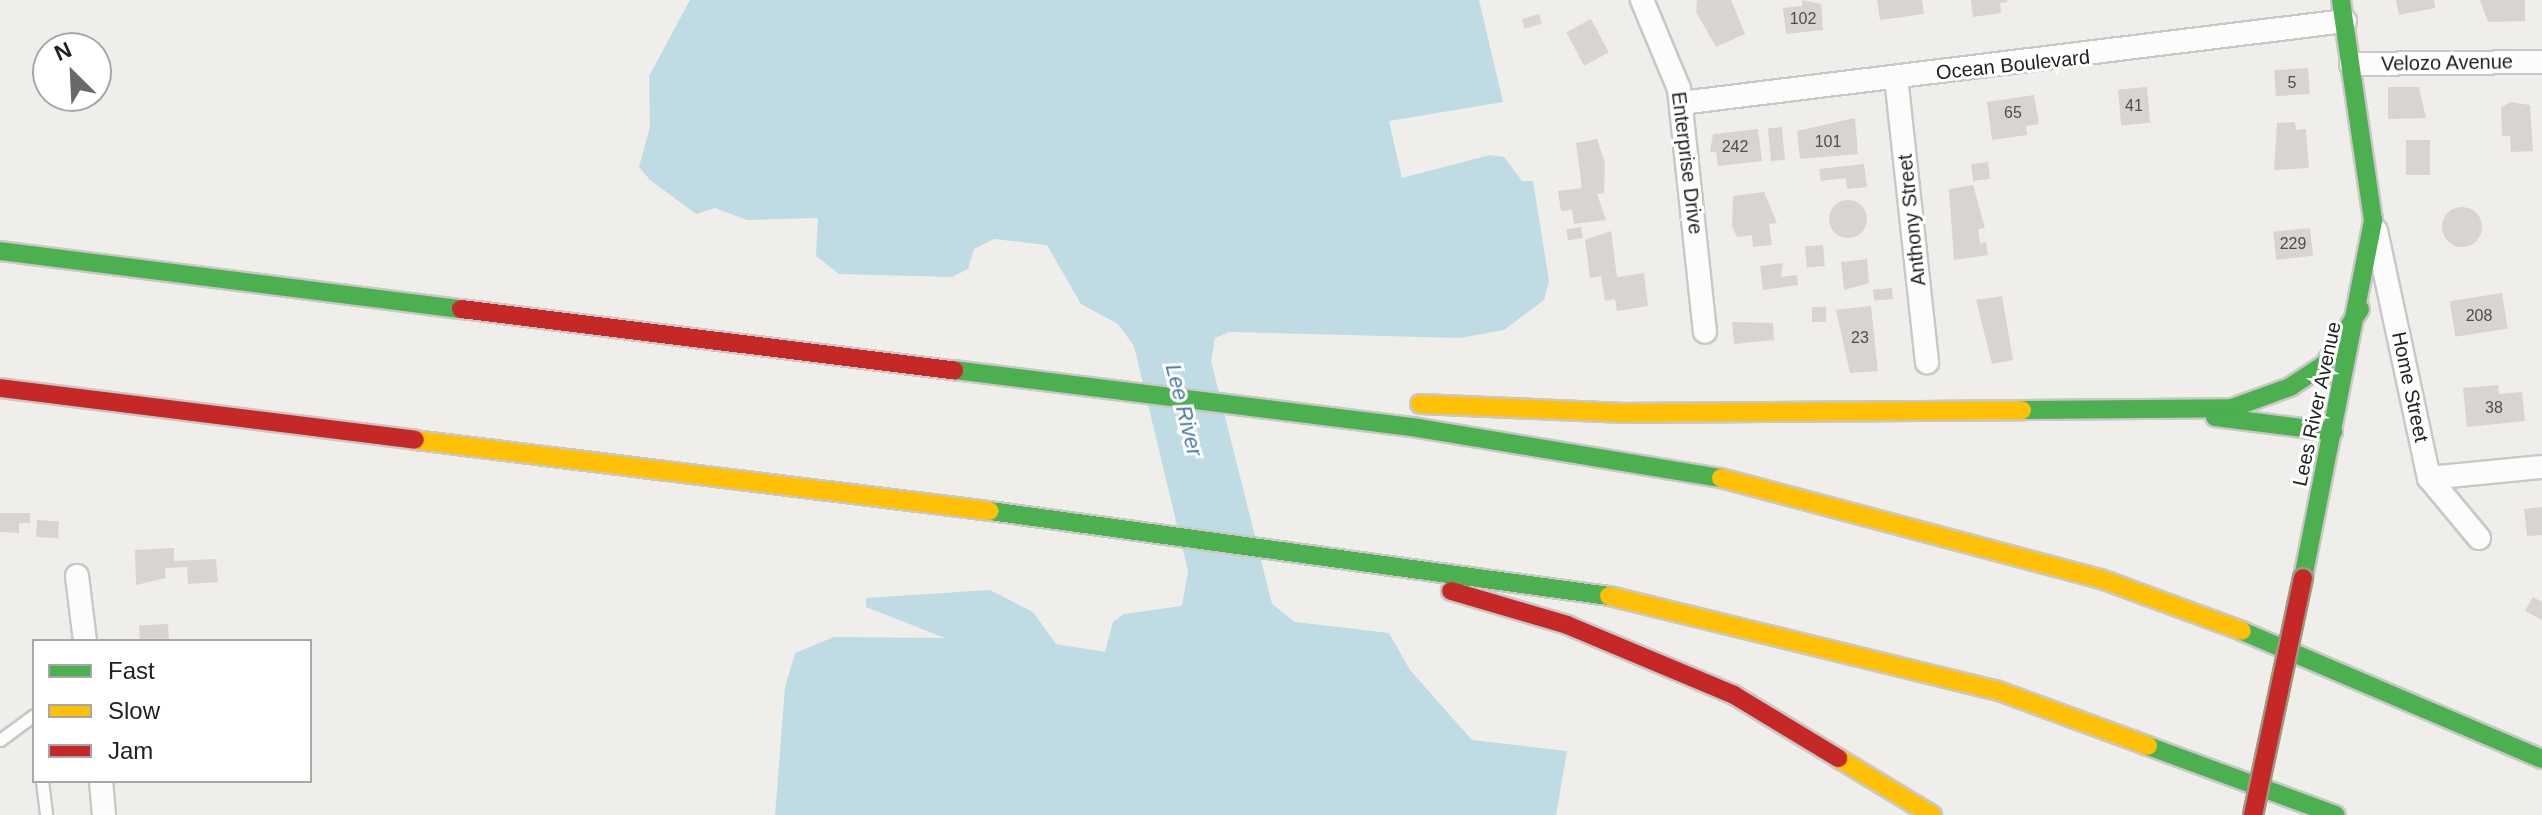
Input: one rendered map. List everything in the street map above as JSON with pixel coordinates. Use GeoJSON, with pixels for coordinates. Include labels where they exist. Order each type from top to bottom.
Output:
{"type":"FeatureCollection","features":[{"type":"Feature","properties":{"kind":"main road","name":"Lees River Avenue"},"geometry":{"type":"LineString","coordinates":[[2253,815],[2360,309],[2373,220],[2343,10]]}},
{"type":"Feature","properties":{"kind":"main road"},"geometry":{"type":"LineString","coordinates":[[0,251],[1263,408],[1649,464],[1937,530],[2248,631],[2542,759]]}},
{"type":"Feature","properties":{"kind":"main road"},"geometry":{"type":"LineString","coordinates":[[1263,408],[2232,408],[2290,387],[2325,364],[2360,309]]}},
{"type":"Feature","properties":{"kind":"main road"},"geometry":{"type":"LineString","coordinates":[[0,388],[1279,546],[1622,598],[1863,652],[2144,738],[2336,815]]}},
{"type":"Feature","properties":{"kind":"main road"},"geometry":{"type":"LineString","coordinates":[[2126,408],[2333,432]]}},
{"type":"Feature","properties":{"kind":"main road"},"geometry":{"type":"LineString","coordinates":[[1315,551],[1567,625],[1655,661],[1769,715],[1932,815]]}},
{"type":"Feature","properties":{"kind":"street","name":"Enterprise Drive"},"geometry":{"type":"LineString","coordinates":[[1642,0],[1681,103],[1705,332]]}},
{"type":"Feature","properties":{"kind":"street","name":"Ocean Boulevard"},"geometry":{"type":"LineString","coordinates":[[1681,103],[1896,77],[2343,10]]}},
{"type":"Feature","properties":{"kind":"street","name":"Velozo Avenue"},"geometry":{"type":"LineString","coordinates":[[2351,64],[2542,62]]}},
{"type":"Feature","properties":{"kind":"street","name":"Anthony Street"},"geometry":{"type":"LineString","coordinates":[[1896,77],[1927,362]]}},
{"type":"Feature","properties":{"kind":"street","name":"Home Street"},"geometry":{"type":"LineString","coordinates":[[2373,220],[2429,478],[2479,538]]}},
{"type":"Feature","properties":{"kind":"street"},"geometry":{"type":"LineString","coordinates":[[2429,478],[2542,467]]}},
{"type":"Feature","properties":{"kind":"street"},"geometry":{"type":"LineString","coordinates":[[77,576],[85,639]]}},
{"type":"Feature","properties":{"kind":"street"},"geometry":{"type":"LineString","coordinates":[[101,783],[104,815]]}},
{"type":"Feature","properties":{"kind":"lane"},"geometry":{"type":"LineString","coordinates":[[0,740],[32,716]]}},
{"type":"Feature","properties":{"kind":"lane"},"geometry":{"type":"LineString","coordinates":[[42,783],[46,815]]}},
{"type":"Feature","properties":{"kind":"water","name":"Lee River"},"geometry":{"type":"Polygon","coordinates":[[[690,0],[1479,0],[1503,102],[1389,121],[1402,178],[1490,155],[1504,157],[1522,181],[1533,181],[1549,281],[1544,300],[1504,330],[1460,338],[1229,332],[1215,338],[1211,361],[1272,604],[1295,622],[1389,633],[1410,670],[1472,740],[1567,751],[1556,815],[775,815],[785,687],[795,653],[834,637],[945,638],[866,607],[866,598],[990,590],[1033,612],[1056,644],[1105,652],[1113,622],[1124,614],[1182,606],[1188,571],[1134,346],[1118,324],[1081,304],[1047,245],[994,239],[974,249],[968,269],[952,277],[839,274],[816,256],[818,218],[747,220],[715,208],[696,214],[650,180],[639,167],[650,127],[649,76],[690,0]]]}},
{"type":"Feature","properties":{"kind":"building"},"geometry":{"type":"Polygon","coordinates":[[[1697,0],[1731,0],[1745,34],[1716,47],[1696,12],[1697,0]]]}},
{"type":"Feature","properties":{"kind":"building"},"geometry":{"type":"Polygon","coordinates":[[[1802,0],[1821,4],[1823,30],[1786,34],[1783,8],[1802,6],[1802,0]]]}},
{"type":"Feature","properties":{"kind":"building"},"geometry":{"type":"Polygon","coordinates":[[[1877,0],[1922,0],[1924,14],[1880,20],[1877,0]]]}},
{"type":"Feature","properties":{"kind":"building"},"geometry":{"type":"Polygon","coordinates":[[[1971,0],[2007,2],[2000,3],[2001,13],[1973,17],[1971,0]]]}},
{"type":"Feature","properties":{"kind":"building"},"geometry":{"type":"Polygon","coordinates":[[[2396,0],[2434,0],[2435,8],[2399,15],[2396,0]]]}},
{"type":"Feature","properties":{"kind":"building"},"geometry":{"type":"Polygon","coordinates":[[[2480,0],[2525,0],[2525,21],[2488,22],[2480,0]]]}},
{"type":"Feature","properties":{"kind":"building"},"geometry":{"type":"Polygon","coordinates":[[[1539,14],[1542,24],[1525,29],[1522,19],[1539,14]]]}},
{"type":"Feature","properties":{"kind":"building"},"geometry":{"type":"Polygon","coordinates":[[[1591,19],[1609,53],[1584,66],[1566,32],[1591,19]]]}},
{"type":"Feature","properties":{"kind":"building"},"geometry":{"type":"Polygon","coordinates":[[[2308,68],[2310,94],[2276,96],[2274,70],[2308,68]]]}},
{"type":"Feature","properties":{"kind":"building"},"geometry":{"type":"Polygon","coordinates":[[[2147,87],[2150,123],[2121,125],[2118,90],[2147,87]]]}},
{"type":"Feature","properties":{"kind":"building"},"geometry":{"type":"Polygon","coordinates":[[[2388,87],[2419,87],[2426,118],[2388,119],[2388,87]]]}},
{"type":"Feature","properties":{"kind":"building"},"geometry":{"type":"Polygon","coordinates":[[[2034,95],[2039,124],[2026,126],[2027,135],[1992,140],[1987,102],[2034,95]]]}},
{"type":"Feature","properties":{"kind":"building"},"geometry":{"type":"Polygon","coordinates":[[[2511,102],[2530,105],[2533,151],[2511,152],[2510,136],[2502,136],[2501,107],[2511,102]]]}},
{"type":"Feature","properties":{"kind":"building"},"geometry":{"type":"Polygon","coordinates":[[[1855,118],[1858,154],[1800,159],[1797,131],[1855,118]]]}},
{"type":"Feature","properties":{"kind":"building"},"geometry":{"type":"Polygon","coordinates":[[[2295,122],[2296,130],[2306,129],[2309,168],[2274,170],[2277,123],[2295,122]]]}},
{"type":"Feature","properties":{"kind":"building"},"geometry":{"type":"Polygon","coordinates":[[[1782,127],[1785,160],[1771,161],[1768,128],[1782,127]]]}},
{"type":"Feature","properties":{"kind":"building"},"geometry":{"type":"Polygon","coordinates":[[[1758,129],[1762,161],[1718,166],[1716,152],[1710,152],[1713,134],[1758,129]]]}},
{"type":"Feature","properties":{"kind":"building"},"geometry":{"type":"Polygon","coordinates":[[[1597,139],[1605,163],[1604,193],[1597,194],[1606,220],[1574,224],[1572,210],[1561,211],[1558,191],[1582,188],[1576,143],[1597,139]]]}},
{"type":"Feature","properties":{"kind":"building"},"geometry":{"type":"Polygon","coordinates":[[[2406,140],[2430,140],[2430,175],[2406,175],[2406,140]]]}},
{"type":"Feature","properties":{"kind":"building"},"geometry":{"type":"Polygon","coordinates":[[[1988,162],[1990,179],[1973,181],[1971,164],[1988,162]]]}},
{"type":"Feature","properties":{"kind":"building"},"geometry":{"type":"Polygon","coordinates":[[[1864,164],[1867,187],[1847,189],[1846,178],[1821,181],[1819,169],[1864,164]]]}},
{"type":"Feature","properties":{"kind":"building"},"geometry":{"type":"Polygon","coordinates":[[[1973,185],[1985,228],[1978,229],[1980,243],[1986,242],[1988,255],[1954,260],[1949,189],[1973,185]]]}},
{"type":"Feature","properties":{"kind":"building"},"geometry":{"type":"Polygon","coordinates":[[[1764,192],[1777,223],[1769,224],[1772,245],[1753,247],[1752,235],[1737,237],[1732,226],[1733,196],[1764,192]]]}},
{"type":"Feature","properties":{"kind":"building"},"geometry":{"type":"Polygon","coordinates":[[[1848,200],[1862,205],[1867,219],[1862,233],[1848,238],[1834,233],[1829,219],[1834,205],[1848,200]]]}},
{"type":"Feature","properties":{"kind":"building"},"geometry":{"type":"Polygon","coordinates":[[[2462,207],[2476,213],[2482,227],[2476,241],[2462,247],[2448,241],[2442,227],[2448,213],[2462,207]]]}},
{"type":"Feature","properties":{"kind":"building"},"geometry":{"type":"Polygon","coordinates":[[[1581,227],[1583,238],[1568,240],[1566,230],[1581,227]]]}},
{"type":"Feature","properties":{"kind":"building"},"geometry":{"type":"Polygon","coordinates":[[[2310,228],[2313,256],[2276,260],[2273,232],[2310,228]]]}},
{"type":"Feature","properties":{"kind":"building"},"geometry":{"type":"Polygon","coordinates":[[[1611,231],[1617,277],[1644,273],[1648,306],[1617,311],[1615,299],[1605,301],[1601,276],[1590,278],[1585,240],[1611,231]]]}},
{"type":"Feature","properties":{"kind":"building"},"geometry":{"type":"Polygon","coordinates":[[[1823,245],[1825,266],[1807,267],[1805,247],[1823,245]]]}},
{"type":"Feature","properties":{"kind":"building"},"geometry":{"type":"Polygon","coordinates":[[[1867,259],[1869,283],[1844,290],[1841,262],[1867,259]]]}},
{"type":"Feature","properties":{"kind":"building"},"geometry":{"type":"Polygon","coordinates":[[[1783,263],[1781,277],[1797,275],[1798,285],[1763,290],[1760,266],[1783,263]]]}},
{"type":"Feature","properties":{"kind":"building"},"geometry":{"type":"Polygon","coordinates":[[[1892,288],[1893,299],[1874,301],[1873,290],[1892,288]]]}},
{"type":"Feature","properties":{"kind":"building"},"geometry":{"type":"Polygon","coordinates":[[[2502,293],[2508,329],[2455,337],[2450,301],[2502,293]]]}},
{"type":"Feature","properties":{"kind":"building"},"geometry":{"type":"Polygon","coordinates":[[[2002,296],[2013,360],[1992,364],[1976,300],[2002,296]]]}},
{"type":"Feature","properties":{"kind":"building"},"geometry":{"type":"Polygon","coordinates":[[[1871,306],[1878,371],[1850,373],[1836,310],[1871,306]]]}},
{"type":"Feature","properties":{"kind":"building"},"geometry":{"type":"Polygon","coordinates":[[[1812,307],[1826,307],[1826,322],[1812,322],[1812,307]]]}},
{"type":"Feature","properties":{"kind":"building"},"geometry":{"type":"Polygon","coordinates":[[[1732,322],[1773,323],[1774,340],[1734,344],[1732,322]]]}},
{"type":"Feature","properties":{"kind":"building"},"geometry":{"type":"Polygon","coordinates":[[[2498,385],[2499,394],[2522,392],[2525,421],[2467,427],[2463,388],[2498,385]]]}},
{"type":"Feature","properties":{"kind":"building"},"geometry":{"type":"Polygon","coordinates":[[[2542,507],[2542,535],[2527,536],[2524,509],[2542,507]]]}},
{"type":"Feature","properties":{"kind":"building"},"geometry":{"type":"Polygon","coordinates":[[[0,513],[30,513],[30,523],[19,523],[19,533],[0,532],[0,513]]]}},
{"type":"Feature","properties":{"kind":"building"},"geometry":{"type":"Polygon","coordinates":[[[37,520],[59,521],[58,538],[36,537],[37,520]]]}},
{"type":"Feature","properties":{"kind":"building"},"geometry":{"type":"Polygon","coordinates":[[[174,548],[174,561],[216,559],[218,582],[188,584],[187,567],[165,568],[166,578],[136,585],[135,550],[174,548]]]}},
{"type":"Feature","properties":{"kind":"building"},"geometry":{"type":"Polygon","coordinates":[[[2533,597],[2542,602],[2542,620],[2525,611],[2533,597]]]}},
{"type":"Feature","properties":{"kind":"building"},"geometry":{"type":"Polygon","coordinates":[[[168,624],[169,639],[140,639],[139,626],[168,624]]]}},
{"type":"Feature","properties":{"kind":"traffic: fast"},"geometry":{"type":"LineString","coordinates":[[2303,578],[2373,220],[2341,0]]}},
{"type":"Feature","properties":{"kind":"traffic: fast"},"geometry":{"type":"LineString","coordinates":[[0,251],[461,309]]}},
{"type":"Feature","properties":{"kind":"traffic: fast"},"geometry":{"type":"LineString","coordinates":[[2022,410],[2232,408],[2290,387],[2325,364],[2360,309]]}},
{"type":"Feature","properties":{"kind":"traffic: fast"},"geometry":{"type":"LineString","coordinates":[[954,370],[1418,428],[1721,478]]}},
{"type":"Feature","properties":{"kind":"traffic: fast"},"geometry":{"type":"LineString","coordinates":[[2215,417],[2333,432]]}},
{"type":"Feature","properties":{"kind":"traffic: fast"},"geometry":{"type":"LineString","coordinates":[[990,511],[1609,596]]}},
{"type":"Feature","properties":{"kind":"traffic: fast"},"geometry":{"type":"LineString","coordinates":[[2242,631],[2542,759]]}},
{"type":"Feature","properties":{"kind":"traffic: fast"},"geometry":{"type":"LineString","coordinates":[[2148,746],[2336,815]]}},
{"type":"Feature","properties":{"kind":"traffic: slow"},"geometry":{"type":"LineString","coordinates":[[1420,404],[1625,413],[2022,410]]}},
{"type":"Feature","properties":{"kind":"traffic: slow"},"geometry":{"type":"LineString","coordinates":[[415,440],[990,511]]}},
{"type":"Feature","properties":{"kind":"traffic: slow"},"geometry":{"type":"LineString","coordinates":[[1721,478],[2101,579],[2242,631]]}},
{"type":"Feature","properties":{"kind":"traffic: slow"},"geometry":{"type":"LineString","coordinates":[[1609,596],[1996,690],[2148,746]]}},
{"type":"Feature","properties":{"kind":"traffic: slow"},"geometry":{"type":"LineString","coordinates":[[1838,758],[1932,815]]}},
{"type":"Feature","properties":{"kind":"traffic: jam"},"geometry":{"type":"LineString","coordinates":[[461,309],[954,370]]}},
{"type":"Feature","properties":{"kind":"traffic: jam"},"geometry":{"type":"LineString","coordinates":[[0,388],[415,440]]}},
{"type":"Feature","properties":{"kind":"traffic: jam"},"geometry":{"type":"LineString","coordinates":[[2253,815],[2303,578]]}},
{"type":"Feature","properties":{"kind":"traffic: jam"},"geometry":{"type":"LineString","coordinates":[[1451,591],[1567,625],[1734,695],[1838,758]]}}]}
